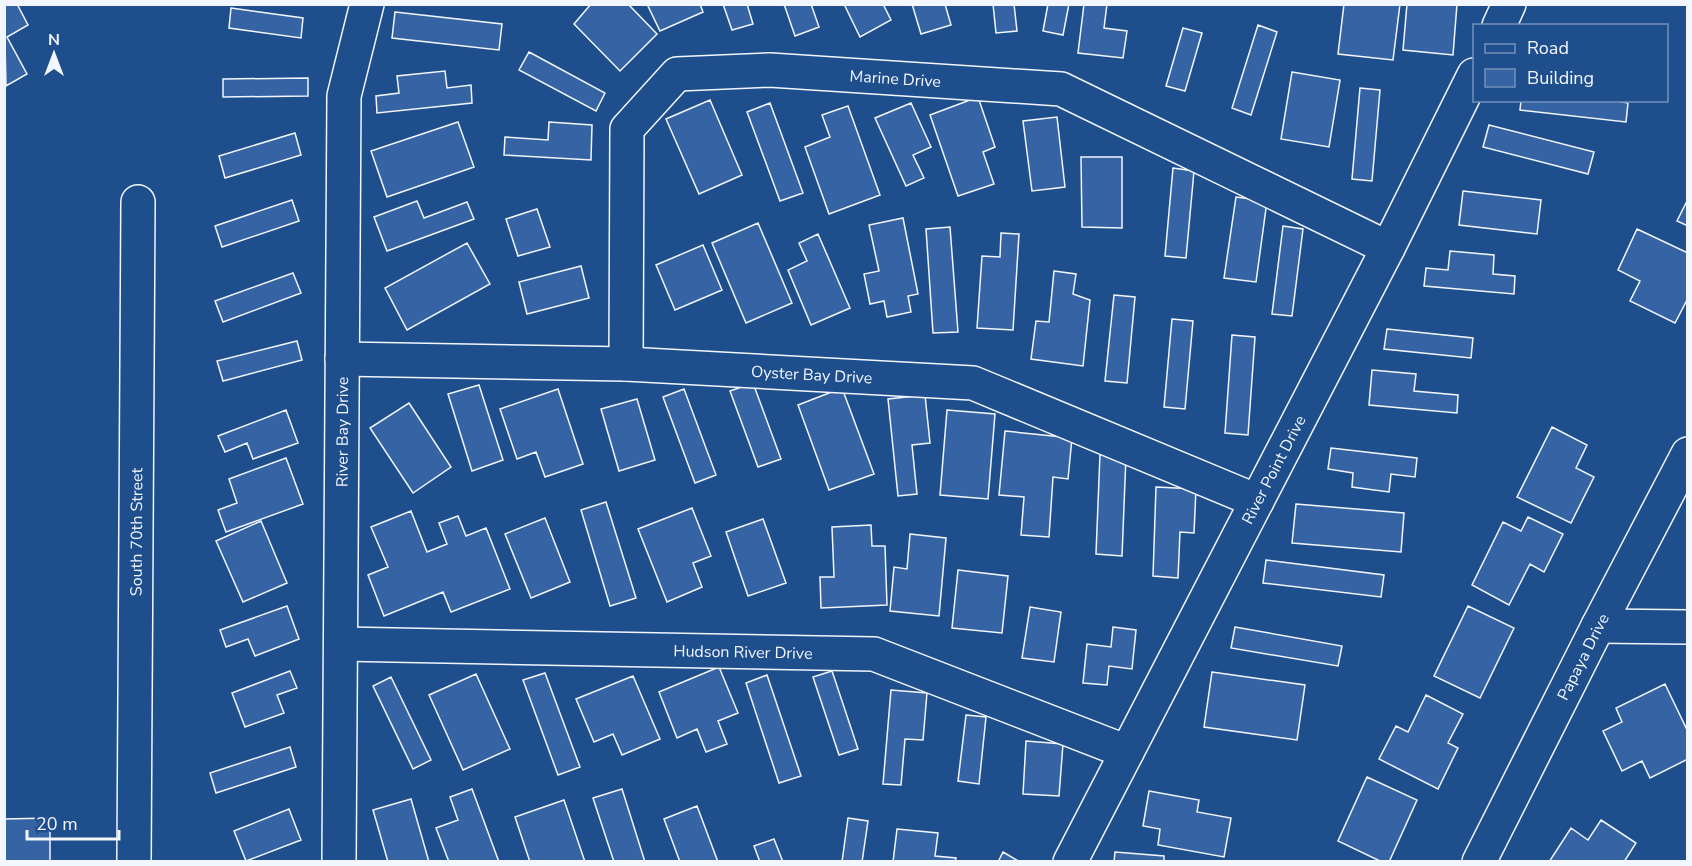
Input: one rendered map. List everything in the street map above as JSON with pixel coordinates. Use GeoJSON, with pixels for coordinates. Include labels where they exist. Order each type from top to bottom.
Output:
{"type":"FeatureCollection","features":[{"type":"Feature","properties":{"kind":"street","name":"River Bay Drive"},"geometry":{"type":"LineString","coordinates":[[339,861],[344,96],[367,4]]}},
{"type":"Feature","properties":{"kind":"street"},"geometry":{"type":"LineString","coordinates":[[1500,24],[1509,4]]}},
{"type":"Feature","properties":{"kind":"street","name":"Marine Drive"},"geometry":{"type":"LineString","coordinates":[[626,364],[627,129],[677,74],[770,69],[1061,89],[1389,248]]}},
{"type":"Feature","properties":{"kind":"street","name":"River Point Drive"},"geometry":{"type":"LineString","coordinates":[[1070,861],[1389,248],[1473,77]]}},
{"type":"Feature","properties":{"kind":"street","name":"South 70th Street"},"geometry":{"type":"LineString","coordinates":[[134,861],[138,202]]}},
{"type":"Feature","properties":{"kind":"street","name":"Oyster Bay Drive"},"geometry":{"type":"LineString","coordinates":[[342,359],[626,364],[973,383],[1257,501]]}},
{"type":"Feature","properties":{"kind":"street","name":"Papaya Drive"},"geometry":{"type":"LineString","coordinates":[[1479,861],[1688,454]]}},
{"type":"Feature","properties":{"kind":"street"},"geometry":{"type":"LineString","coordinates":[[1598,626],[1688,627]]}},
{"type":"Feature","properties":{"kind":"street","name":"Hudson River Drive"},"geometry":{"type":"LineString","coordinates":[[341,644],[874,654],[1127,752]]}},
{"type":"Feature","properties":{"kind":"building"},"geometry":{"type":"Polygon","coordinates":[[[4,4],[17,4],[28,25],[7,37],[27,74],[6,86],[4,4]]]}},
{"type":"Feature","properties":{"kind":"building"},"geometry":{"type":"Polygon","coordinates":[[[591,4],[628,4],[657,34],[620,71],[574,24],[591,4]]]}},
{"type":"Feature","properties":{"kind":"building"},"geometry":{"type":"Polygon","coordinates":[[[647,4],[700,4],[703,12],[660,31],[647,4]]]}},
{"type":"Feature","properties":{"kind":"building"},"geometry":{"type":"Polygon","coordinates":[[[723,4],[747,4],[753,24],[732,30],[723,4]]]}},
{"type":"Feature","properties":{"kind":"building"},"geometry":{"type":"Polygon","coordinates":[[[784,4],[811,4],[819,27],[795,36],[784,4]]]}},
{"type":"Feature","properties":{"kind":"building"},"geometry":{"type":"Polygon","coordinates":[[[844,4],[883,4],[891,20],[860,37],[844,4]]]}},
{"type":"Feature","properties":{"kind":"building"},"geometry":{"type":"Polygon","coordinates":[[[912,4],[945,4],[951,25],[921,34],[912,4]]]}},
{"type":"Feature","properties":{"kind":"building"},"geometry":{"type":"Polygon","coordinates":[[[993,4],[1014,4],[1017,31],[996,33],[993,4]]]}},
{"type":"Feature","properties":{"kind":"building"},"geometry":{"type":"Polygon","coordinates":[[[1048,4],[1069,4],[1063,35],[1043,31],[1048,4]]]}},
{"type":"Feature","properties":{"kind":"building"},"geometry":{"type":"Polygon","coordinates":[[[1084,4],[1107,4],[1104,28],[1127,31],[1123,58],[1078,53],[1084,4]]]}},
{"type":"Feature","properties":{"kind":"building"},"geometry":{"type":"Polygon","coordinates":[[[1344,4],[1400,4],[1393,60],[1338,54],[1344,4]]]}},
{"type":"Feature","properties":{"kind":"building"},"geometry":{"type":"Polygon","coordinates":[[[1407,4],[1457,4],[1453,55],[1403,50],[1407,4]]]}},
{"type":"Feature","properties":{"kind":"building"},"geometry":{"type":"Polygon","coordinates":[[[231,8],[303,18],[301,38],[229,28],[231,8]]]}},
{"type":"Feature","properties":{"kind":"building"},"geometry":{"type":"Polygon","coordinates":[[[395,12],[502,24],[499,50],[392,38],[395,12]]]}},
{"type":"Feature","properties":{"kind":"building"},"geometry":{"type":"Polygon","coordinates":[[[1258,25],[1277,32],[1251,115],[1232,108],[1258,25]]]}},
{"type":"Feature","properties":{"kind":"building"},"geometry":{"type":"Polygon","coordinates":[[[1183,28],[1202,33],[1185,91],[1166,86],[1183,28]]]}},
{"type":"Feature","properties":{"kind":"building"},"geometry":{"type":"Polygon","coordinates":[[[529,52],[605,93],[596,111],[519,70],[529,52]]]}},
{"type":"Feature","properties":{"kind":"building"},"geometry":{"type":"Polygon","coordinates":[[[445,71],[447,88],[471,85],[472,103],[377,113],[376,96],[399,93],[397,76],[445,71]]]}},
{"type":"Feature","properties":{"kind":"building"},"geometry":{"type":"Polygon","coordinates":[[[1292,72],[1340,80],[1329,147],[1281,139],[1292,72]]]}},
{"type":"Feature","properties":{"kind":"building"},"geometry":{"type":"Polygon","coordinates":[[[308,78],[308,96],[223,97],[223,79],[308,78]]]}},
{"type":"Feature","properties":{"kind":"building"},"geometry":{"type":"Polygon","coordinates":[[[1360,88],[1380,90],[1372,181],[1352,179],[1360,88]]]}},
{"type":"Feature","properties":{"kind":"building"},"geometry":{"type":"Polygon","coordinates":[[[978,97],[995,147],[983,152],[994,184],[958,196],[930,115],[978,97]]]}},
{"type":"Feature","properties":{"kind":"building"},"geometry":{"type":"Polygon","coordinates":[[[710,100],[742,175],[699,194],[666,119],[710,100]]]}},
{"type":"Feature","properties":{"kind":"building"},"geometry":{"type":"Polygon","coordinates":[[[1521,102],[1628,103],[1626,122],[1520,110],[1521,102]]]}},
{"type":"Feature","properties":{"kind":"building"},"geometry":{"type":"Polygon","coordinates":[[[770,103],[803,193],[780,201],[747,112],[770,103]]]}},
{"type":"Feature","properties":{"kind":"building"},"geometry":{"type":"Polygon","coordinates":[[[911,103],[931,147],[913,155],[924,178],[906,186],[875,118],[911,103]]]}},
{"type":"Feature","properties":{"kind":"building"},"geometry":{"type":"Polygon","coordinates":[[[848,106],[880,195],[829,214],[805,147],[830,137],[822,115],[848,106]]]}},
{"type":"Feature","properties":{"kind":"building"},"geometry":{"type":"Polygon","coordinates":[[[1057,117],[1065,187],[1032,191],[1023,121],[1057,117]]]}},
{"type":"Feature","properties":{"kind":"building"},"geometry":{"type":"Polygon","coordinates":[[[458,122],[474,167],[387,197],[371,151],[458,122]]]}},
{"type":"Feature","properties":{"kind":"building"},"geometry":{"type":"Polygon","coordinates":[[[549,122],[592,125],[591,160],[504,155],[505,137],[548,140],[549,122]]]}},
{"type":"Feature","properties":{"kind":"building"},"geometry":{"type":"Polygon","coordinates":[[[1489,125],[1594,152],[1588,174],[1483,147],[1489,125]]]}},
{"type":"Feature","properties":{"kind":"building"},"geometry":{"type":"Polygon","coordinates":[[[295,133],[301,155],[225,178],[219,156],[295,133]]]}},
{"type":"Feature","properties":{"kind":"building"},"geometry":{"type":"Polygon","coordinates":[[[1081,157],[1122,157],[1122,228],[1082,227],[1081,157]]]}},
{"type":"Feature","properties":{"kind":"building"},"geometry":{"type":"Polygon","coordinates":[[[1173,168],[1194,171],[1186,258],[1165,256],[1173,168]]]}},
{"type":"Feature","properties":{"kind":"building"},"geometry":{"type":"Polygon","coordinates":[[[1463,191],[1541,200],[1537,234],[1459,225],[1463,191]]]}},
{"type":"Feature","properties":{"kind":"building"},"geometry":{"type":"Polygon","coordinates":[[[1236,197],[1267,201],[1256,282],[1224,278],[1236,197]]]}},
{"type":"Feature","properties":{"kind":"building"},"geometry":{"type":"Polygon","coordinates":[[[1688,199],[1688,226],[1677,221],[1688,199]]]}},
{"type":"Feature","properties":{"kind":"building"},"geometry":{"type":"Polygon","coordinates":[[[292,200],[299,221],[222,247],[215,226],[292,200]]]}},
{"type":"Feature","properties":{"kind":"building"},"geometry":{"type":"Polygon","coordinates":[[[417,201],[424,218],[467,202],[474,219],[387,251],[374,217],[417,201]]]}},
{"type":"Feature","properties":{"kind":"building"},"geometry":{"type":"Polygon","coordinates":[[[537,209],[550,247],[518,256],[506,219],[537,209]]]}},
{"type":"Feature","properties":{"kind":"building"},"geometry":{"type":"Polygon","coordinates":[[[903,218],[918,294],[908,296],[911,312],[887,317],[884,301],[870,304],[864,274],[879,271],[869,225],[903,218]]]}},
{"type":"Feature","properties":{"kind":"building"},"geometry":{"type":"Polygon","coordinates":[[[758,223],[792,303],[746,323],[712,243],[758,223]]]}},
{"type":"Feature","properties":{"kind":"building"},"geometry":{"type":"Polygon","coordinates":[[[1283,226],[1303,229],[1292,316],[1272,314],[1283,226]]]}},
{"type":"Feature","properties":{"kind":"building"},"geometry":{"type":"Polygon","coordinates":[[[950,227],[958,332],[933,333],[926,229],[950,227]]]}},
{"type":"Feature","properties":{"kind":"building"},"geometry":{"type":"Polygon","coordinates":[[[1637,229],[1688,253],[1688,298],[1675,323],[1630,301],[1640,281],[1618,270],[1637,229]]]}},
{"type":"Feature","properties":{"kind":"building"},"geometry":{"type":"Polygon","coordinates":[[[1001,233],[1019,234],[1013,330],[977,328],[982,256],[1000,257],[1001,233]]]}},
{"type":"Feature","properties":{"kind":"building"},"geometry":{"type":"Polygon","coordinates":[[[818,234],[850,308],[811,325],[788,270],[807,261],[799,243],[818,234]]]}},
{"type":"Feature","properties":{"kind":"building"},"geometry":{"type":"Polygon","coordinates":[[[467,243],[490,284],[407,330],[385,288],[467,243]]]}},
{"type":"Feature","properties":{"kind":"building"},"geometry":{"type":"Polygon","coordinates":[[[703,245],[722,290],[675,310],[656,265],[703,245]]]}},
{"type":"Feature","properties":{"kind":"building"},"geometry":{"type":"Polygon","coordinates":[[[1450,251],[1494,255],[1493,274],[1515,276],[1514,294],[1424,286],[1426,268],[1448,270],[1450,251]]]}},
{"type":"Feature","properties":{"kind":"building"},"geometry":{"type":"Polygon","coordinates":[[[581,266],[589,298],[527,314],[519,282],[581,266]]]}},
{"type":"Feature","properties":{"kind":"building"},"geometry":{"type":"Polygon","coordinates":[[[1054,271],[1076,274],[1073,294],[1090,300],[1083,366],[1031,359],[1036,321],[1049,322],[1054,271]]]}},
{"type":"Feature","properties":{"kind":"building"},"geometry":{"type":"Polygon","coordinates":[[[293,273],[301,293],[223,322],[215,301],[293,273]]]}},
{"type":"Feature","properties":{"kind":"building"},"geometry":{"type":"Polygon","coordinates":[[[1114,295],[1135,297],[1127,383],[1105,381],[1114,295]]]}},
{"type":"Feature","properties":{"kind":"building"},"geometry":{"type":"Polygon","coordinates":[[[1172,319],[1193,321],[1185,409],[1164,407],[1172,319]]]}},
{"type":"Feature","properties":{"kind":"building"},"geometry":{"type":"Polygon","coordinates":[[[1387,329],[1473,338],[1471,358],[1384,349],[1387,329]]]}},
{"type":"Feature","properties":{"kind":"building"},"geometry":{"type":"Polygon","coordinates":[[[1232,335],[1255,337],[1248,435],[1225,433],[1232,335]]]}},
{"type":"Feature","properties":{"kind":"building"},"geometry":{"type":"Polygon","coordinates":[[[297,341],[302,360],[223,381],[217,361],[297,341]]]}},
{"type":"Feature","properties":{"kind":"building"},"geometry":{"type":"Polygon","coordinates":[[[1372,370],[1416,374],[1414,391],[1458,395],[1457,413],[1369,405],[1372,370]]]}},
{"type":"Feature","properties":{"kind":"building"},"geometry":{"type":"Polygon","coordinates":[[[753,383],[781,459],[758,467],[730,391],[753,383]]]}},
{"type":"Feature","properties":{"kind":"building"},"geometry":{"type":"Polygon","coordinates":[[[479,385],[503,460],[472,471],[448,394],[479,385]]]}},
{"type":"Feature","properties":{"kind":"building"},"geometry":{"type":"Polygon","coordinates":[[[842,388],[874,474],[829,490],[798,405],[842,388]]]}},
{"type":"Feature","properties":{"kind":"building"},"geometry":{"type":"Polygon","coordinates":[[[558,389],[583,464],[545,477],[536,452],[517,459],[500,409],[558,389]]]}},
{"type":"Feature","properties":{"kind":"building"},"geometry":{"type":"Polygon","coordinates":[[[684,389],[716,475],[695,483],[663,397],[684,389]]]}},
{"type":"Feature","properties":{"kind":"building"},"geometry":{"type":"Polygon","coordinates":[[[925,395],[930,443],[912,445],[917,494],[898,496],[888,399],[925,395]]]}},
{"type":"Feature","properties":{"kind":"building"},"geometry":{"type":"Polygon","coordinates":[[[637,399],[655,460],[619,471],[601,409],[637,399]]]}},
{"type":"Feature","properties":{"kind":"building"},"geometry":{"type":"Polygon","coordinates":[[[409,403],[451,467],[413,493],[370,428],[409,403]]]}},
{"type":"Feature","properties":{"kind":"building"},"geometry":{"type":"Polygon","coordinates":[[[286,410],[298,443],[253,459],[247,443],[225,452],[218,436],[286,410]]]}},
{"type":"Feature","properties":{"kind":"building"},"geometry":{"type":"Polygon","coordinates":[[[947,410],[995,414],[988,499],[940,495],[947,410]]]}},
{"type":"Feature","properties":{"kind":"building"},"geometry":{"type":"Polygon","coordinates":[[[1552,427],[1587,445],[1576,468],[1594,477],[1571,523],[1517,497],[1552,427]]]}},
{"type":"Feature","properties":{"kind":"building"},"geometry":{"type":"Polygon","coordinates":[[[1005,431],[1072,438],[1068,479],[1053,477],[1049,537],[1021,535],[1024,497],[999,495],[1005,431]]]}},
{"type":"Feature","properties":{"kind":"building"},"geometry":{"type":"Polygon","coordinates":[[[1331,448],[1417,458],[1415,477],[1391,474],[1389,492],[1352,487],[1353,473],[1328,469],[1331,448]]]}},
{"type":"Feature","properties":{"kind":"building"},"geometry":{"type":"Polygon","coordinates":[[[1100,454],[1126,456],[1122,556],[1096,554],[1100,454]]]}},
{"type":"Feature","properties":{"kind":"building"},"geometry":{"type":"Polygon","coordinates":[[[286,458],[303,504],[226,532],[218,510],[237,503],[229,479],[286,458]]]}},
{"type":"Feature","properties":{"kind":"building"},"geometry":{"type":"Polygon","coordinates":[[[1156,487],[1196,489],[1194,533],[1180,532],[1178,578],[1153,576],[1156,487]]]}},
{"type":"Feature","properties":{"kind":"building"},"geometry":{"type":"Polygon","coordinates":[[[606,502],[636,598],[610,606],[581,510],[606,502]]]}},
{"type":"Feature","properties":{"kind":"building"},"geometry":{"type":"Polygon","coordinates":[[[1296,504],[1404,513],[1401,552],[1292,543],[1296,504]]]}},
{"type":"Feature","properties":{"kind":"building"},"geometry":{"type":"Polygon","coordinates":[[[692,508],[711,556],[693,563],[702,587],[667,602],[638,529],[692,508]]]}},
{"type":"Feature","properties":{"kind":"building"},"geometry":{"type":"Polygon","coordinates":[[[411,511],[427,552],[447,544],[439,523],[458,516],[466,536],[486,528],[510,589],[451,612],[443,592],[384,616],[368,575],[388,567],[371,527],[411,511]]]}},
{"type":"Feature","properties":{"kind":"building"},"geometry":{"type":"Polygon","coordinates":[[[1528,517],[1563,534],[1544,572],[1530,564],[1509,605],[1472,585],[1503,522],[1521,531],[1528,517]]]}},
{"type":"Feature","properties":{"kind":"building"},"geometry":{"type":"Polygon","coordinates":[[[545,518],[570,582],[531,598],[505,534],[545,518]]]}},
{"type":"Feature","properties":{"kind":"building"},"geometry":{"type":"Polygon","coordinates":[[[763,519],[786,583],[748,596],[726,532],[763,519]]]}},
{"type":"Feature","properties":{"kind":"building"},"geometry":{"type":"Polygon","coordinates":[[[261,521],[287,583],[243,602],[216,541],[261,521]]]}},
{"type":"Feature","properties":{"kind":"building"},"geometry":{"type":"Polygon","coordinates":[[[871,525],[872,546],[885,546],[887,605],[821,608],[820,577],[834,577],[832,527],[871,525]]]}},
{"type":"Feature","properties":{"kind":"building"},"geometry":{"type":"Polygon","coordinates":[[[910,534],[946,538],[939,616],[890,611],[894,567],[907,569],[910,534]]]}},
{"type":"Feature","properties":{"kind":"building"},"geometry":{"type":"Polygon","coordinates":[[[1266,560],[1384,575],[1381,597],[1263,583],[1266,560]]]}},
{"type":"Feature","properties":{"kind":"building"},"geometry":{"type":"Polygon","coordinates":[[[958,570],[1008,576],[1002,633],[952,628],[958,570]]]}},
{"type":"Feature","properties":{"kind":"building"},"geometry":{"type":"Polygon","coordinates":[[[287,606],[299,639],[255,656],[248,639],[226,647],[220,630],[287,606]]]}},
{"type":"Feature","properties":{"kind":"building"},"geometry":{"type":"Polygon","coordinates":[[[1468,606],[1514,628],[1480,698],[1434,676],[1468,606]]]}},
{"type":"Feature","properties":{"kind":"building"},"geometry":{"type":"Polygon","coordinates":[[[1030,607],[1061,612],[1054,662],[1022,658],[1030,607]]]}},
{"type":"Feature","properties":{"kind":"building"},"geometry":{"type":"Polygon","coordinates":[[[1113,627],[1136,630],[1132,669],[1109,666],[1107,685],[1083,683],[1087,644],[1111,647],[1113,627]]]}},
{"type":"Feature","properties":{"kind":"building"},"geometry":{"type":"Polygon","coordinates":[[[1235,627],[1342,646],[1338,666],[1231,648],[1235,627]]]}},
{"type":"Feature","properties":{"kind":"building"},"geometry":{"type":"Polygon","coordinates":[[[719,667],[738,713],[718,721],[727,744],[706,752],[697,729],[677,738],[659,692],[719,667]]]}},
{"type":"Feature","properties":{"kind":"building"},"geometry":{"type":"Polygon","coordinates":[[[290,671],[297,688],[277,695],[284,713],[245,727],[232,693],[290,671]]]}},
{"type":"Feature","properties":{"kind":"building"},"geometry":{"type":"Polygon","coordinates":[[[832,671],[858,749],[839,755],[813,677],[832,671]]]}},
{"type":"Feature","properties":{"kind":"building"},"geometry":{"type":"Polygon","coordinates":[[[1212,672],[1305,685],[1297,740],[1204,727],[1212,672]]]}},
{"type":"Feature","properties":{"kind":"building"},"geometry":{"type":"Polygon","coordinates":[[[545,673],[580,767],[558,775],[523,680],[545,673]]]}},
{"type":"Feature","properties":{"kind":"building"},"geometry":{"type":"Polygon","coordinates":[[[476,674],[510,749],[463,770],[429,695],[476,674]]]}},
{"type":"Feature","properties":{"kind":"building"},"geometry":{"type":"Polygon","coordinates":[[[767,675],[801,776],[779,783],[746,683],[767,675]]]}},
{"type":"Feature","properties":{"kind":"building"},"geometry":{"type":"Polygon","coordinates":[[[633,676],[660,739],[622,755],[613,734],[594,742],[576,699],[633,676]]]}},
{"type":"Feature","properties":{"kind":"building"},"geometry":{"type":"Polygon","coordinates":[[[391,677],[431,760],[413,769],[373,686],[391,677]]]}},
{"type":"Feature","properties":{"kind":"building"},"geometry":{"type":"Polygon","coordinates":[[[1665,684],[1688,732],[1688,759],[1650,778],[1642,761],[1622,771],[1603,731],[1622,722],[1616,708],[1665,684]]]}},
{"type":"Feature","properties":{"kind":"building"},"geometry":{"type":"Polygon","coordinates":[[[891,690],[927,693],[923,740],[905,739],[901,785],[883,784],[891,690]]]}},
{"type":"Feature","properties":{"kind":"building"},"geometry":{"type":"Polygon","coordinates":[[[1426,695],[1463,714],[1448,743],[1458,748],[1438,789],[1379,759],[1396,726],[1408,732],[1426,695]]]}},
{"type":"Feature","properties":{"kind":"building"},"geometry":{"type":"Polygon","coordinates":[[[966,715],[986,717],[979,784],[958,781],[966,715]]]}},
{"type":"Feature","properties":{"kind":"building"},"geometry":{"type":"Polygon","coordinates":[[[1026,741],[1063,744],[1059,796],[1023,794],[1026,741]]]}},
{"type":"Feature","properties":{"kind":"building"},"geometry":{"type":"Polygon","coordinates":[[[290,747],[296,767],[216,793],[210,773],[290,747]]]}},
{"type":"Feature","properties":{"kind":"building"},"geometry":{"type":"Polygon","coordinates":[[[1367,777],[1417,800],[1389,862],[1382,862],[1338,841],[1367,777]]]}},
{"type":"Feature","properties":{"kind":"building"},"geometry":{"type":"Polygon","coordinates":[[[472,789],[499,862],[449,862],[436,828],[458,820],[450,797],[472,789]]]}},
{"type":"Feature","properties":{"kind":"building"},"geometry":{"type":"Polygon","coordinates":[[[622,789],[645,862],[614,862],[593,798],[622,789]]]}},
{"type":"Feature","properties":{"kind":"building"},"geometry":{"type":"Polygon","coordinates":[[[1149,791],[1199,800],[1197,812],[1231,818],[1224,857],[1158,845],[1160,829],[1143,826],[1149,791]]]}},
{"type":"Feature","properties":{"kind":"building"},"geometry":{"type":"Polygon","coordinates":[[[411,799],[429,862],[388,862],[373,810],[411,799]]]}},
{"type":"Feature","properties":{"kind":"building"},"geometry":{"type":"Polygon","coordinates":[[[564,800],[585,862],[530,862],[515,817],[564,800]]]}},
{"type":"Feature","properties":{"kind":"building"},"geometry":{"type":"Polygon","coordinates":[[[697,806],[718,862],[680,862],[664,819],[697,806]]]}},
{"type":"Feature","properties":{"kind":"building"},"geometry":{"type":"Polygon","coordinates":[[[289,809],[301,840],[246,861],[234,831],[289,809]]]}},
{"type":"Feature","properties":{"kind":"building"},"geometry":{"type":"Polygon","coordinates":[[[50,818],[50,862],[4,862],[4,819],[50,818]]]}},
{"type":"Feature","properties":{"kind":"building"},"geometry":{"type":"Polygon","coordinates":[[[848,818],[868,821],[862,862],[842,862],[848,818]]]}},
{"type":"Feature","properties":{"kind":"building"},"geometry":{"type":"Polygon","coordinates":[[[1601,820],[1636,843],[1624,862],[1549,862],[1571,828],[1588,840],[1601,820]]]}},
{"type":"Feature","properties":{"kind":"building"},"geometry":{"type":"Polygon","coordinates":[[[897,829],[938,833],[935,856],[956,858],[955,862],[893,862],[897,829]]]}},
{"type":"Feature","properties":{"kind":"building"},"geometry":{"type":"Polygon","coordinates":[[[774,839],[783,862],[760,862],[754,846],[774,839]]]}},
{"type":"Feature","properties":{"kind":"building"},"geometry":{"type":"Polygon","coordinates":[[[1003,852],[1020,862],[998,862],[1003,852]]]}},
{"type":"Feature","properties":{"kind":"building"},"geometry":{"type":"Polygon","coordinates":[[[1115,852],[1164,856],[1164,862],[1114,862],[1115,852]]]}}]}
